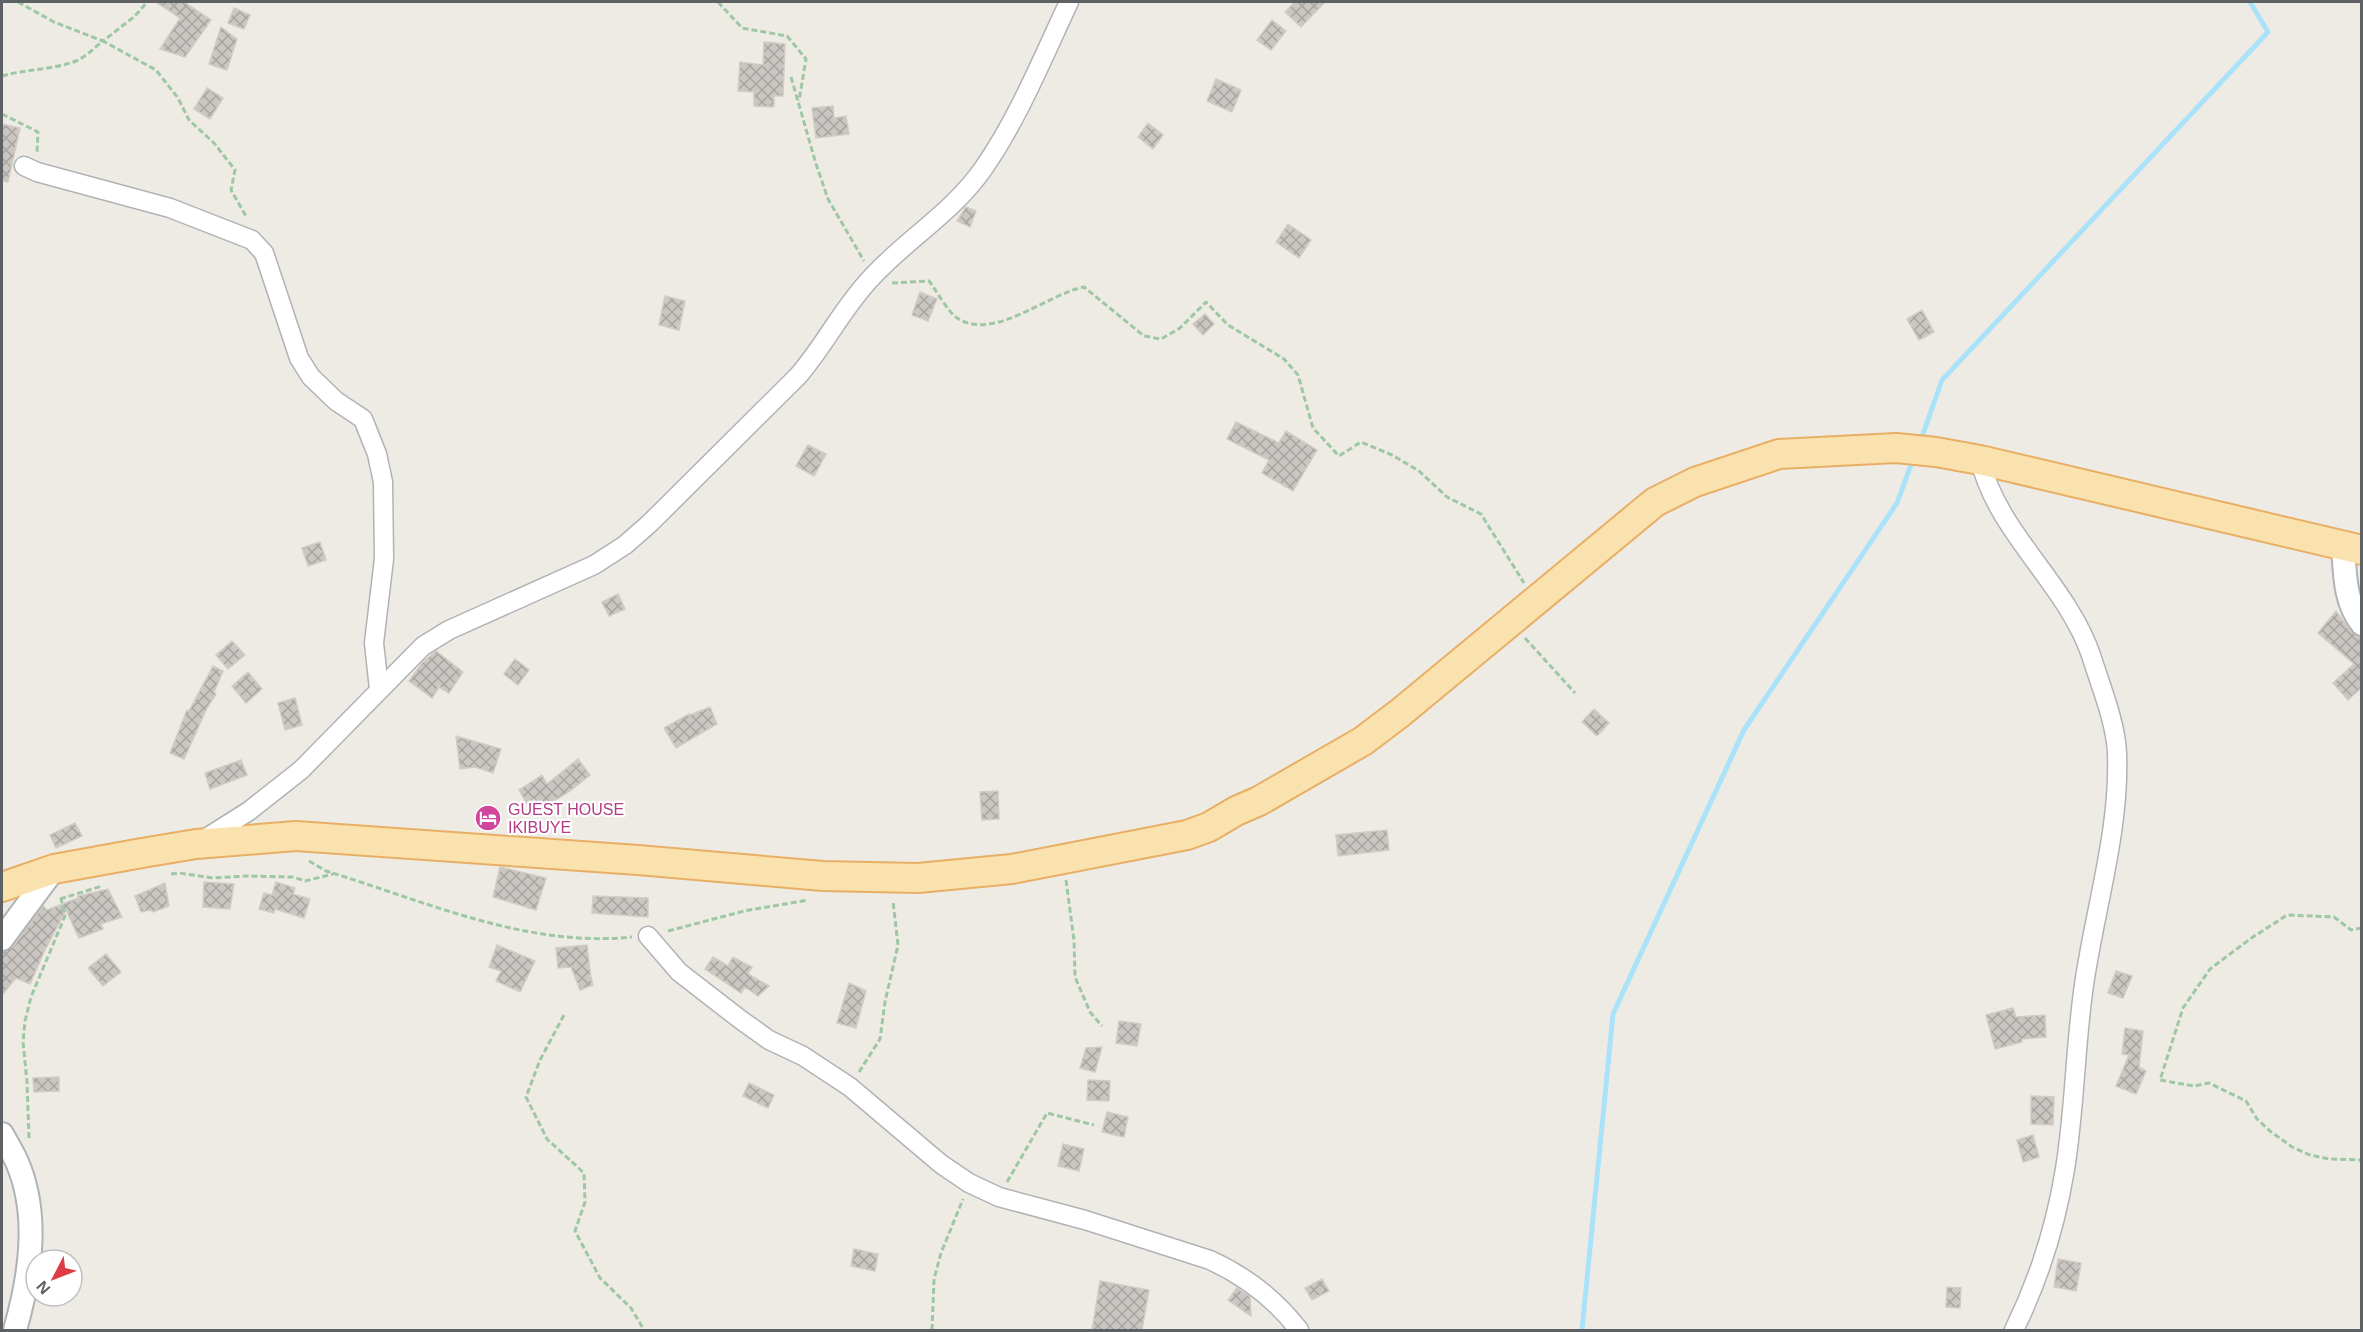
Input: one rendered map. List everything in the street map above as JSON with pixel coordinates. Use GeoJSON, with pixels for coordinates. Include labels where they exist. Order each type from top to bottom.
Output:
{"type":"FeatureCollection","features":[{"type":"Feature","properties":{"kind":"main road"},"geometry":{"type":"LineString","coordinates":[[2,887],[196,844],[296,836],[638,860],[823,876],[918,878],[1063,861],[1187,835],[1259,801],[1363,741],[1655,502],[1695,482],[1779,454],[1896,448],[1936,452],[1980,460],[2352,548]]}},
{"type":"Feature","properties":{"kind":"street"},"geometry":{"type":"LineString","coordinates":[[196,844],[249,811],[301,770],[379,689],[437,636],[594,565],[626,545],[798,376],[817,354],[857,293],[943,212],[982,170],[1001,141],[1069,2]]}},
{"type":"Feature","properties":{"kind":"street"},"geometry":{"type":"LineString","coordinates":[[30,169],[170,208],[252,240],[264,253],[299,358],[311,376],[336,401],[363,419],[377,454],[383,482],[384,537],[384,559],[375,643],[379,689]]}},
{"type":"Feature","properties":{"kind":"street"},"geometry":{"type":"LineString","coordinates":[[1980,460],[1996,504],[2076,621],[2111,720],[2117,750],[2117,786],[2110,845],[2084,986],[2066,1166],[2055,1221],[2034,1287],[2013,1330]]}},
{"type":"Feature","properties":{"kind":"street"},"geometry":{"type":"LineString","coordinates":[[2352,548],[2346,588],[2353,612],[2361,624]]}},
{"type":"Feature","properties":{"kind":"street"},"geometry":{"type":"LineString","coordinates":[[2,939],[49,877]]}},
{"type":"Feature","properties":{"kind":"street"},"geometry":{"type":"LineString","coordinates":[[648,936],[679,972],[753,1030],[818,1065],[850,1087],[941,1164],[969,1183],[999,1197],[1085,1220],[1210,1260],[1227,1268],[1264,1294],[1299,1330]]}},
{"type":"Feature","properties":{"kind":"street"},"geometry":{"type":"LineString","coordinates":[[2,1134],[18,1163],[29,1209],[31,1247],[15,1330]]}},
{"type":"Feature","properties":{"kind":"path"},"geometry":{"type":"LineString","coordinates":[[18,2],[54,22],[103,41],[156,70],[178,98],[189,120],[214,143],[235,170],[231,190],[248,219],[252,240]]}},
{"type":"Feature","properties":{"kind":"path"},"geometry":{"type":"LineString","coordinates":[[2,76],[54,67],[78,60],[135,16],[147,2]]}},
{"type":"Feature","properties":{"kind":"path"},"geometry":{"type":"LineString","coordinates":[[718,2],[742,28],[787,36],[806,58],[798,102]]}},
{"type":"Feature","properties":{"kind":"path"},"geometry":{"type":"LineString","coordinates":[[791,77],[828,199],[880,284],[929,281],[956,318],[976,326],[991,325],[1071,290],[1084,287],[1144,336],[1161,339],[1180,328],[1206,302],[1228,325],[1284,359],[1298,375],[1312,428],[1339,456],[1361,442],[1382,450],[1419,471],[1447,496],[1481,514],[1534,600]]}},
{"type":"Feature","properties":{"kind":"path"},"geometry":{"type":"LineString","coordinates":[[2,114],[38,132],[30,169]]}},
{"type":"Feature","properties":{"kind":"path"},"geometry":{"type":"LineString","coordinates":[[1510,621],[1575,693]]}},
{"type":"Feature","properties":{"kind":"path"},"geometry":{"type":"LineString","coordinates":[[296,836],[301,850],[317,868],[471,918],[522,931],[608,940],[648,936],[744,911],[811,898],[819,892],[823,876]]}},
{"type":"Feature","properties":{"kind":"path"},"geometry":{"type":"LineString","coordinates":[[1063,861],[1074,939],[1075,977],[1090,1012],[1102,1026]]}},
{"type":"Feature","properties":{"kind":"path"},"geometry":{"type":"LineString","coordinates":[[169,874],[179,873],[213,878],[293,877],[305,881],[335,874]]}},
{"type":"Feature","properties":{"kind":"path"},"geometry":{"type":"LineString","coordinates":[[32,1148],[29,1138],[23,1042],[25,1021],[31,997],[65,916],[61,899],[49,877]]}},
{"type":"Feature","properties":{"kind":"path"},"geometry":{"type":"LineString","coordinates":[[850,1087],[880,1039],[885,1002],[898,945],[890,878]]}},
{"type":"Feature","properties":{"kind":"path"},"geometry":{"type":"LineString","coordinates":[[61,899],[110,884]]}},
{"type":"Feature","properties":{"kind":"path"},"geometry":{"type":"LineString","coordinates":[[2361,928],[2351,930],[2334,917],[2287,915],[2210,969],[2183,1008],[2160,1080],[2194,1086],[2209,1083],[2246,1101],[2258,1119],[2270,1131],[2292,1147],[2310,1155],[2329,1159],[2361,1160]]}},
{"type":"Feature","properties":{"kind":"path"},"geometry":{"type":"LineString","coordinates":[[564,1015],[540,1060],[526,1097],[547,1139],[584,1173],[585,1202],[575,1231],[600,1278],[631,1308],[644,1330]]}},
{"type":"Feature","properties":{"kind":"path"},"geometry":{"type":"LineString","coordinates":[[999,1197],[1047,1113],[1094,1125]]}},
{"type":"Feature","properties":{"kind":"path"},"geometry":{"type":"LineString","coordinates":[[932,1330],[934,1279],[941,1253],[969,1183]]}},
{"type":"Feature","properties":{"kind":"building"},"geometry":{"type":"Polygon","coordinates":[[[156,2],[184,2],[211,20],[185,57],[160,49],[180,18],[156,2]]]}},
{"type":"Feature","properties":{"kind":"building"},"geometry":{"type":"Polygon","coordinates":[[[1295,2],[1325,2],[1301,27],[1285,12],[1295,2]]]}},
{"type":"Feature","properties":{"kind":"building"},"geometry":{"type":"Polygon","coordinates":[[[234,8],[250,15],[244,29],[228,23],[234,8]]]}},
{"type":"Feature","properties":{"kind":"building"},"geometry":{"type":"Polygon","coordinates":[[[1272,20],[1286,31],[1271,50],[1257,40],[1272,20]]]}},
{"type":"Feature","properties":{"kind":"building"},"geometry":{"type":"Polygon","coordinates":[[[221,27],[237,39],[227,70],[209,64],[221,27]]]}},
{"type":"Feature","properties":{"kind":"building"},"geometry":{"type":"Polygon","coordinates":[[[764,42],[785,44],[783,96],[774,96],[774,107],[754,106],[754,92],[738,91],[740,62],[763,65],[764,42]]]}},
{"type":"Feature","properties":{"kind":"building"},"geometry":{"type":"Polygon","coordinates":[[[1216,79],[1241,90],[1232,112],[1207,101],[1216,79]]]}},
{"type":"Feature","properties":{"kind":"building"},"geometry":{"type":"Polygon","coordinates":[[[207,88],[223,98],[210,119],[194,109],[207,88]]]}},
{"type":"Feature","properties":{"kind":"building"},"geometry":{"type":"Polygon","coordinates":[[[833,106],[834,118],[846,116],[849,134],[816,138],[812,108],[833,106]]]}},
{"type":"Feature","properties":{"kind":"building"},"geometry":{"type":"Polygon","coordinates":[[[1148,123],[1163,135],[1153,149],[1138,137],[1148,123]]]}},
{"type":"Feature","properties":{"kind":"building"},"geometry":{"type":"Polygon","coordinates":[[[2,124],[20,128],[8,182],[2,181],[2,124]]]}},
{"type":"Feature","properties":{"kind":"building"},"geometry":{"type":"Polygon","coordinates":[[[966,207],[976,211],[970,227],[957,221],[966,207]]]}},
{"type":"Feature","properties":{"kind":"building"},"geometry":{"type":"Polygon","coordinates":[[[1288,224],[1311,240],[1299,258],[1276,242],[1288,224]]]}},
{"type":"Feature","properties":{"kind":"building"},"geometry":{"type":"Polygon","coordinates":[[[920,292],[937,299],[928,321],[912,315],[920,292]]]}},
{"type":"Feature","properties":{"kind":"building"},"geometry":{"type":"Polygon","coordinates":[[[665,296],[685,301],[679,330],[659,325],[665,296]]]}},
{"type":"Feature","properties":{"kind":"building"},"geometry":{"type":"Polygon","coordinates":[[[1922,310],[1934,332],[1919,340],[1907,319],[1922,310]]]}},
{"type":"Feature","properties":{"kind":"building"},"geometry":{"type":"Polygon","coordinates":[[[1205,314],[1214,324],[1203,335],[1193,324],[1205,314]]]}},
{"type":"Feature","properties":{"kind":"building"},"geometry":{"type":"Polygon","coordinates":[[[1236,422],[1279,443],[1286,431],[1317,450],[1293,491],[1262,473],[1269,460],[1227,439],[1236,422]]]}},
{"type":"Feature","properties":{"kind":"building"},"geometry":{"type":"Polygon","coordinates":[[[808,445],[826,454],[814,476],[796,466],[808,445]]]}},
{"type":"Feature","properties":{"kind":"building"},"geometry":{"type":"Polygon","coordinates":[[[320,542],[326,560],[308,566],[302,548],[320,542]]]}},
{"type":"Feature","properties":{"kind":"building"},"geometry":{"type":"Polygon","coordinates":[[[618,594],[625,609],[609,616],[602,602],[618,594]]]}},
{"type":"Feature","properties":{"kind":"building"},"geometry":{"type":"Polygon","coordinates":[[[2336,611],[2351,632],[2361,637],[2361,688],[2348,700],[2333,683],[2354,664],[2318,633],[2336,611]]]}},
{"type":"Feature","properties":{"kind":"building"},"geometry":{"type":"Polygon","coordinates":[[[232,641],[245,655],[228,669],[216,655],[232,641]]]}},
{"type":"Feature","properties":{"kind":"building"},"geometry":{"type":"Polygon","coordinates":[[[436,651],[463,672],[449,693],[439,687],[432,698],[409,681],[422,663],[436,651]]]}},
{"type":"Feature","properties":{"kind":"building"},"geometry":{"type":"Polygon","coordinates":[[[515,659],[529,670],[518,685],[504,674],[515,659]]]}},
{"type":"Feature","properties":{"kind":"building"},"geometry":{"type":"Polygon","coordinates":[[[213,666],[223,671],[214,692],[216,694],[207,708],[184,759],[170,753],[187,710],[189,711],[213,666]]]}},
{"type":"Feature","properties":{"kind":"building"},"geometry":{"type":"Polygon","coordinates":[[[248,672],[262,689],[246,703],[232,686],[248,672]]]}},
{"type":"Feature","properties":{"kind":"building"},"geometry":{"type":"Polygon","coordinates":[[[295,698],[302,725],[285,730],[278,703],[295,698]]]}},
{"type":"Feature","properties":{"kind":"building"},"geometry":{"type":"Polygon","coordinates":[[[710,707],[717,724],[676,748],[664,728],[689,714],[710,707]]]}},
{"type":"Feature","properties":{"kind":"building"},"geometry":{"type":"Polygon","coordinates":[[[1594,709],[1609,723],[1597,736],[1582,722],[1594,709]]]}},
{"type":"Feature","properties":{"kind":"building"},"geometry":{"type":"Polygon","coordinates":[[[456,736],[501,749],[493,773],[475,767],[460,769],[456,736]]]}},
{"type":"Feature","properties":{"kind":"building"},"geometry":{"type":"Polygon","coordinates":[[[578,759],[590,775],[541,809],[534,799],[527,804],[519,790],[542,775],[547,784],[578,759]]]}},
{"type":"Feature","properties":{"kind":"building"},"geometry":{"type":"Polygon","coordinates":[[[241,760],[247,775],[210,789],[205,773],[241,760]]]}},
{"type":"Feature","properties":{"kind":"building"},"geometry":{"type":"Polygon","coordinates":[[[998,791],[999,819],[982,820],[980,792],[998,791]]]}},
{"type":"Feature","properties":{"kind":"building"},"geometry":{"type":"Polygon","coordinates":[[[75,823],[82,836],[56,848],[50,835],[75,823]]]}},
{"type":"Feature","properties":{"kind":"building"},"geometry":{"type":"Polygon","coordinates":[[[1387,830],[1389,850],[1338,856],[1336,835],[1387,830]]]}},
{"type":"Feature","properties":{"kind":"building"},"geometry":{"type":"Polygon","coordinates":[[[500,867],[546,878],[536,910],[493,897],[500,867]]]}},
{"type":"Feature","properties":{"kind":"building"},"geometry":{"type":"Polygon","coordinates":[[[204,882],[234,884],[230,909],[203,907],[204,882]]]}},
{"type":"Feature","properties":{"kind":"building"},"geometry":{"type":"Polygon","coordinates":[[[276,882],[295,888],[293,894],[310,899],[304,918],[275,909],[274,913],[259,909],[264,893],[272,895],[276,882]]]}},
{"type":"Feature","properties":{"kind":"building"},"geometry":{"type":"Polygon","coordinates":[[[165,883],[169,906],[153,912],[150,910],[141,912],[135,896],[165,883]]]}},
{"type":"Feature","properties":{"kind":"building"},"geometry":{"type":"Polygon","coordinates":[[[108,889],[122,917],[101,924],[103,929],[79,938],[66,910],[30,984],[16,978],[2,995],[2,952],[13,947],[43,906],[47,910],[78,898],[78,896],[108,889]]]}},
{"type":"Feature","properties":{"kind":"building"},"geometry":{"type":"Polygon","coordinates":[[[593,896],[648,898],[648,917],[592,913],[593,896]]]}},
{"type":"Feature","properties":{"kind":"building"},"geometry":{"type":"Polygon","coordinates":[[[497,945],[535,961],[520,992],[496,981],[501,971],[489,967],[497,945]]]}},
{"type":"Feature","properties":{"kind":"building"},"geometry":{"type":"Polygon","coordinates":[[[587,945],[593,985],[580,990],[571,967],[558,968],[556,948],[587,945]]]}},
{"type":"Feature","properties":{"kind":"building"},"geometry":{"type":"Polygon","coordinates":[[[106,954],[121,972],[103,986],[88,968],[106,954]]]}},
{"type":"Feature","properties":{"kind":"building"},"geometry":{"type":"Polygon","coordinates":[[[713,957],[728,966],[733,957],[752,967],[748,974],[769,986],[758,996],[745,987],[741,993],[705,969],[713,957]]]}},
{"type":"Feature","properties":{"kind":"building"},"geometry":{"type":"Polygon","coordinates":[[[2116,971],[2132,976],[2123,998],[2108,993],[2116,971]]]}},
{"type":"Feature","properties":{"kind":"building"},"geometry":{"type":"Polygon","coordinates":[[[849,983],[866,991],[856,1028],[837,1023],[849,983]]]}},
{"type":"Feature","properties":{"kind":"building"},"geometry":{"type":"Polygon","coordinates":[[[2013,1008],[2016,1017],[2045,1015],[2046,1037],[2022,1039],[2022,1042],[1995,1049],[1986,1015],[2013,1008]]]}},
{"type":"Feature","properties":{"kind":"building"},"geometry":{"type":"Polygon","coordinates":[[[1119,1021],[1141,1024],[1137,1046],[1116,1043],[1119,1021]]]}},
{"type":"Feature","properties":{"kind":"building"},"geometry":{"type":"Polygon","coordinates":[[[2125,1028],[2143,1031],[2139,1067],[2146,1071],[2136,1094],[2116,1086],[2129,1055],[2122,1054],[2125,1028]]]}},
{"type":"Feature","properties":{"kind":"building"},"geometry":{"type":"Polygon","coordinates":[[[1102,1047],[1095,1072],[1080,1068],[1086,1048],[1102,1047]]]}},
{"type":"Feature","properties":{"kind":"building"},"geometry":{"type":"Polygon","coordinates":[[[59,1077],[59,1091],[34,1092],[33,1078],[59,1077]]]}},
{"type":"Feature","properties":{"kind":"building"},"geometry":{"type":"Polygon","coordinates":[[[1088,1080],[1110,1081],[1109,1101],[1087,1100],[1088,1080]]]}},
{"type":"Feature","properties":{"kind":"building"},"geometry":{"type":"Polygon","coordinates":[[[749,1083],[774,1095],[768,1108],[743,1096],[749,1083]]]}},
{"type":"Feature","properties":{"kind":"building"},"geometry":{"type":"Polygon","coordinates":[[[2031,1096],[2054,1097],[2053,1125],[2031,1124],[2031,1096]]]}},
{"type":"Feature","properties":{"kind":"building"},"geometry":{"type":"Polygon","coordinates":[[[1107,1112],[1128,1117],[1124,1137],[1102,1132],[1107,1112]]]}},
{"type":"Feature","properties":{"kind":"building"},"geometry":{"type":"Polygon","coordinates":[[[2033,1135],[2039,1157],[2023,1162],[2017,1140],[2033,1135]]]}},
{"type":"Feature","properties":{"kind":"building"},"geometry":{"type":"Polygon","coordinates":[[[1063,1144],[1084,1149],[1079,1171],[1058,1166],[1063,1144]]]}},
{"type":"Feature","properties":{"kind":"building"},"geometry":{"type":"Polygon","coordinates":[[[854,1249],[878,1254],[875,1271],[851,1266],[854,1249]]]}},
{"type":"Feature","properties":{"kind":"building"},"geometry":{"type":"Polygon","coordinates":[[[2058,1259],[2081,1263],[2076,1291],[2054,1287],[2058,1259]]]}},
{"type":"Feature","properties":{"kind":"building"},"geometry":{"type":"Polygon","coordinates":[[[1322,1279],[1329,1291],[1312,1300],[1305,1288],[1322,1279]]]}},
{"type":"Feature","properties":{"kind":"building"},"geometry":{"type":"Polygon","coordinates":[[[1100,1281],[1149,1290],[1142,1330],[1092,1330],[1100,1281]]]}},
{"type":"Feature","properties":{"kind":"building"},"geometry":{"type":"Polygon","coordinates":[[[1947,1287],[1961,1288],[1960,1308],[1946,1307],[1947,1287]]]}},
{"type":"Feature","properties":{"kind":"building"},"geometry":{"type":"Polygon","coordinates":[[[1237,1288],[1250,1297],[1251,1316],[1228,1300],[1237,1288]]]}},
{"type":"Feature","properties":{"kind":"waterway"},"geometry":{"type":"LineString","coordinates":[[1923,434],[1942,380],[2268,32],[2250,2]]}},
{"type":"Feature","properties":{"kind":"waterway"},"geometry":{"type":"LineString","coordinates":[[1582,1330],[1613,1014],[1744,730],[1897,503],[1911,465]]}},
{"type":"Feature","properties":{"kind":"place","name":"GUEST HOUSE IKIBUYE"},"geometry":{"type":"Point","coordinates":[488,818]}}]}
